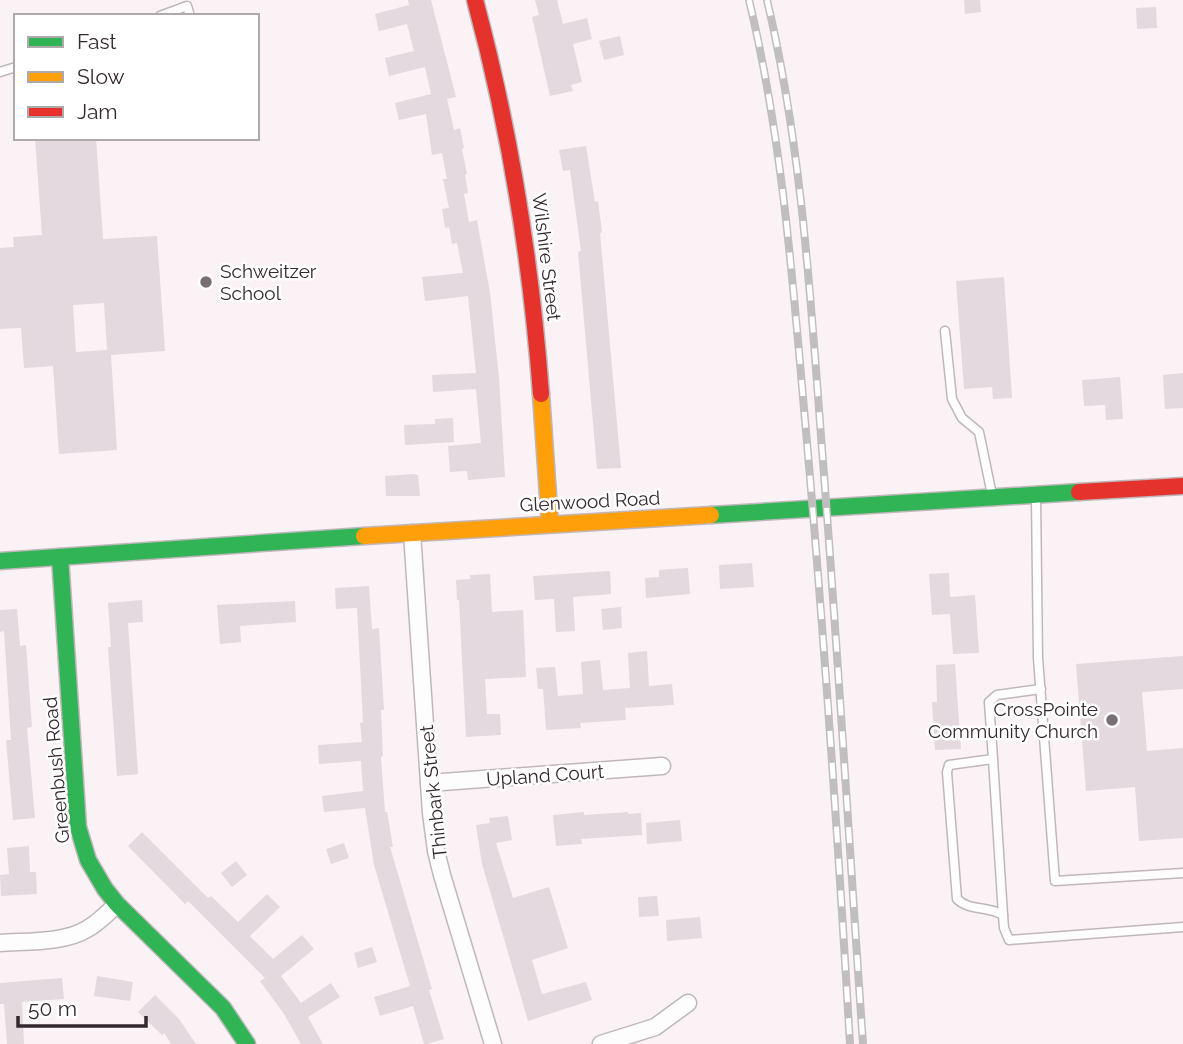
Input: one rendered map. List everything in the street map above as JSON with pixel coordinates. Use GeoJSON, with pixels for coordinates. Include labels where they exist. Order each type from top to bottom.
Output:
{"type":"FeatureCollection","features":[{"type":"Feature","properties":{"kind":"street","name":"Wilshire Street"},"geometry":{"type":"LineString","coordinates":[[475,0],[506,129],[524,235],[537,345],[550,524]]}},
{"type":"Feature","properties":{"kind":"street","name":"Glenwood Road"},"geometry":{"type":"LineString","coordinates":[[0,561],[550,524],[1183,486]]}},
{"type":"Feature","properties":{"kind":"street","name":"Thinbark Street"},"geometry":{"type":"LineString","coordinates":[[412,533],[431,813],[436,851],[493,1044]]}},
{"type":"Feature","properties":{"kind":"street","name":"Greenbush Road"},"geometry":{"type":"LineString","coordinates":[[60,557],[78,827],[83,848],[93,870],[117,904],[223,1008],[247,1044]]}},
{"type":"Feature","properties":{"kind":"street","name":"Upland Court"},"geometry":{"type":"LineString","coordinates":[[429,783],[662,766]]}},
{"type":"Feature","properties":{"kind":"street"},"geometry":{"type":"LineString","coordinates":[[0,943],[63,938],[77,934],[86,930],[117,904]]}},
{"type":"Feature","properties":{"kind":"street"},"geometry":{"type":"LineString","coordinates":[[601,1044],[654,1027],[688,1003]]}},
{"type":"Feature","properties":{"kind":"lane"},"geometry":{"type":"LineString","coordinates":[[165,14],[187,6],[189,14]]}},
{"type":"Feature","properties":{"kind":"lane"},"geometry":{"type":"LineString","coordinates":[[945,331],[952,399],[962,418],[979,432],[992,498]]}},
{"type":"Feature","properties":{"kind":"lane"},"geometry":{"type":"LineString","coordinates":[[1036,495],[1038,657],[1055,881],[1183,873]]}},
{"type":"Feature","properties":{"kind":"lane"},"geometry":{"type":"LineString","coordinates":[[1041,689],[997,695],[989,702],[1004,928],[1009,940],[1183,927]]}},
{"type":"Feature","properties":{"kind":"lane"},"geometry":{"type":"LineString","coordinates":[[993,759],[949,765],[947,772],[957,899],[963,906],[995,910],[1003,915]]}},
{"type":"Feature","properties":{"kind":"building"},"geometry":{"type":"Polygon","coordinates":[[[408,0],[431,0],[456,97],[447,99],[454,130],[460,128],[467,174],[468,193],[464,194],[469,222],[477,220],[490,293],[505,477],[468,480],[467,471],[450,472],[448,446],[481,443],[476,389],[433,392],[432,375],[476,373],[468,296],[425,301],[422,277],[463,273],[457,243],[452,244],[449,227],[445,228],[442,209],[449,208],[443,179],[447,179],[442,153],[432,155],[426,114],[399,120],[395,103],[431,94],[425,67],[389,76],[385,58],[414,51],[407,24],[379,31],[375,14],[409,5],[408,0]]]}},
{"type":"Feature","properties":{"kind":"building"},"geometry":{"type":"Polygon","coordinates":[[[535,0],[557,0],[563,24],[587,18],[592,39],[573,44],[582,82],[571,85],[573,91],[550,96],[532,17],[539,15],[535,0]]]}},
{"type":"Feature","properties":{"kind":"building"},"geometry":{"type":"Polygon","coordinates":[[[964,0],[980,0],[981,12],[965,14],[964,0]]]}},
{"type":"Feature","properties":{"kind":"building"},"geometry":{"type":"Polygon","coordinates":[[[1156,7],[1157,28],[1137,29],[1136,8],[1156,7]]]}},
{"type":"Feature","properties":{"kind":"building"},"geometry":{"type":"Polygon","coordinates":[[[620,36],[624,55],[604,60],[599,41],[620,36]]]}},
{"type":"Feature","properties":{"kind":"building"},"geometry":{"type":"Polygon","coordinates":[[[35,140],[96,140],[103,239],[157,236],[165,351],[111,355],[117,450],[59,454],[53,366],[24,368],[21,328],[0,329],[0,248],[14,247],[13,237],[42,235],[35,140]],[[104,303],[73,305],[76,352],[107,350],[104,303]]]}},
{"type":"Feature","properties":{"kind":"building"},"geometry":{"type":"Polygon","coordinates":[[[586,146],[602,232],[621,468],[597,469],[578,252],[581,251],[570,170],[563,171],[559,150],[586,146]]]}},
{"type":"Feature","properties":{"kind":"building"},"geometry":{"type":"Polygon","coordinates":[[[1004,277],[1012,398],[993,399],[992,387],[964,389],[956,281],[1004,277]]]}},
{"type":"Feature","properties":{"kind":"building"},"geometry":{"type":"Polygon","coordinates":[[[1183,373],[1183,408],[1165,409],[1163,375],[1183,373]]]}},
{"type":"Feature","properties":{"kind":"building"},"geometry":{"type":"Polygon","coordinates":[[[1120,377],[1123,419],[1106,420],[1105,405],[1084,406],[1082,380],[1120,377]]]}},
{"type":"Feature","properties":{"kind":"building"},"geometry":{"type":"Polygon","coordinates":[[[453,418],[454,442],[405,445],[404,425],[435,424],[435,419],[453,418]]]}},
{"type":"Feature","properties":{"kind":"building"},"geometry":{"type":"Polygon","coordinates":[[[418,475],[420,496],[386,496],[385,476],[418,475]]]}},
{"type":"Feature","properties":{"kind":"building"},"geometry":{"type":"Polygon","coordinates":[[[752,563],[754,587],[720,589],[719,565],[752,563]]]}},
{"type":"Feature","properties":{"kind":"building"},"geometry":{"type":"Polygon","coordinates":[[[688,568],[690,594],[646,598],[645,578],[659,577],[659,570],[688,568]]]}},
{"type":"Feature","properties":{"kind":"building"},"geometry":{"type":"Polygon","coordinates":[[[610,571],[611,594],[573,597],[575,631],[556,632],[554,599],[535,600],[533,576],[610,571]]]}},
{"type":"Feature","properties":{"kind":"building"},"geometry":{"type":"Polygon","coordinates":[[[949,573],[950,597],[975,595],[979,653],[953,654],[950,614],[932,615],[929,574],[949,573]]]}},
{"type":"Feature","properties":{"kind":"building"},"geometry":{"type":"Polygon","coordinates":[[[490,574],[492,612],[523,610],[526,677],[485,679],[487,714],[500,714],[501,735],[466,737],[456,580],[470,579],[470,575],[490,574]]]}},
{"type":"Feature","properties":{"kind":"building"},"geometry":{"type":"Polygon","coordinates":[[[369,586],[372,629],[379,628],[384,710],[381,710],[381,757],[385,812],[393,847],[390,847],[444,1039],[427,1044],[424,1044],[413,1006],[380,1016],[374,997],[410,986],[374,865],[365,808],[324,812],[322,796],[363,791],[361,761],[319,764],[318,745],[362,742],[357,608],[336,609],[335,588],[369,586]]]}},
{"type":"Feature","properties":{"kind":"building"},"geometry":{"type":"Polygon","coordinates":[[[142,600],[143,622],[128,623],[138,774],[117,776],[108,647],[111,647],[108,603],[142,600]]]}},
{"type":"Feature","properties":{"kind":"building"},"geometry":{"type":"Polygon","coordinates":[[[295,601],[296,622],[240,626],[241,642],[220,644],[217,605],[295,601]]]}},
{"type":"Feature","properties":{"kind":"building"},"geometry":{"type":"Polygon","coordinates":[[[621,607],[622,628],[603,630],[601,609],[621,607]]]}},
{"type":"Feature","properties":{"kind":"building"},"geometry":{"type":"Polygon","coordinates":[[[17,609],[20,646],[26,645],[32,727],[27,728],[35,818],[13,820],[6,740],[11,740],[4,631],[0,632],[0,610],[17,609]]]}},
{"type":"Feature","properties":{"kind":"building"},"geometry":{"type":"Polygon","coordinates":[[[647,651],[649,686],[672,684],[674,705],[625,708],[626,720],[580,723],[581,728],[546,730],[543,689],[538,689],[536,668],[555,667],[558,696],[583,694],[581,662],[600,660],[603,690],[630,688],[628,653],[647,651]]]}},
{"type":"Feature","properties":{"kind":"building","name":"CrossPointe Community Church"},"geometry":{"type":"Polygon","coordinates":[[[1183,656],[1183,689],[1142,692],[1147,751],[1183,748],[1183,838],[1139,841],[1135,787],[1086,791],[1076,664],[1183,656]]]}},
{"type":"Feature","properties":{"kind":"building"},"geometry":{"type":"Polygon","coordinates":[[[955,664],[961,749],[935,750],[932,702],[937,702],[936,665],[955,664]]]}},
{"type":"Feature","properties":{"kind":"building"},"geometry":{"type":"Polygon","coordinates":[[[584,812],[584,815],[641,813],[642,835],[581,839],[582,844],[556,846],[553,815],[584,812]]]}},
{"type":"Feature","properties":{"kind":"building"},"geometry":{"type":"Polygon","coordinates":[[[508,816],[512,840],[496,843],[513,898],[549,887],[568,948],[532,960],[542,994],[586,982],[592,1000],[528,1021],[482,864],[476,825],[490,823],[489,818],[508,816]]]}},
{"type":"Feature","properties":{"kind":"building"},"geometry":{"type":"Polygon","coordinates":[[[680,820],[682,841],[647,844],[646,823],[680,820]]]}},
{"type":"Feature","properties":{"kind":"building"},"geometry":{"type":"Polygon","coordinates":[[[142,832],[208,898],[211,896],[238,922],[267,894],[280,907],[250,936],[273,959],[302,935],[314,949],[281,976],[301,1003],[331,983],[340,997],[308,1017],[323,1044],[301,1044],[284,1014],[260,981],[265,978],[188,901],[185,904],[128,846],[142,832]]]}},
{"type":"Feature","properties":{"kind":"building"},"geometry":{"type":"Polygon","coordinates":[[[344,843],[349,858],[331,864],[326,849],[344,843]]]}},
{"type":"Feature","properties":{"kind":"building"},"geometry":{"type":"Polygon","coordinates":[[[29,846],[30,872],[36,872],[37,894],[1,896],[0,875],[9,874],[7,848],[29,846]]]}},
{"type":"Feature","properties":{"kind":"building"},"geometry":{"type":"Polygon","coordinates":[[[236,861],[247,875],[232,887],[221,873],[236,861]]]}},
{"type":"Feature","properties":{"kind":"building"},"geometry":{"type":"Polygon","coordinates":[[[657,896],[659,916],[639,917],[638,897],[657,896]]]}},
{"type":"Feature","properties":{"kind":"building"},"geometry":{"type":"Polygon","coordinates":[[[700,917],[702,938],[667,941],[666,920],[700,917]]]}},
{"type":"Feature","properties":{"kind":"building"},"geometry":{"type":"Polygon","coordinates":[[[372,947],[377,962],[358,968],[354,953],[372,947]]]}},
{"type":"Feature","properties":{"kind":"building"},"geometry":{"type":"Polygon","coordinates":[[[97,976],[133,982],[130,1001],[94,996],[97,976]]]}},
{"type":"Feature","properties":{"kind":"building"},"geometry":{"type":"Polygon","coordinates":[[[62,978],[64,999],[22,1002],[24,1044],[7,1044],[4,1004],[0,1004],[0,983],[62,978]]]}},
{"type":"Feature","properties":{"kind":"building"},"geometry":{"type":"Polygon","coordinates":[[[155,995],[179,1019],[196,1044],[171,1044],[164,1033],[162,1035],[138,1012],[155,995]]]}},
{"type":"Feature","properties":{"kind":"railway"},"geometry":{"type":"LineString","coordinates":[[749,0],[779,160],[791,268],[825,661],[850,1044]]}},
{"type":"Feature","properties":{"kind":"railway"},"geometry":{"type":"LineString","coordinates":[[767,0],[788,108],[803,217],[863,1044]]}},
{"type":"Feature","properties":{"kind":"traffic: fast"},"geometry":{"type":"LineString","coordinates":[[711,515],[1079,492]]}},
{"type":"Feature","properties":{"kind":"traffic: fast"},"geometry":{"type":"LineString","coordinates":[[0,561],[364,536]]}},
{"type":"Feature","properties":{"kind":"traffic: fast"},"geometry":{"type":"LineString","coordinates":[[60,557],[78,827],[88,860],[117,904],[223,1008],[247,1044]]}},
{"type":"Feature","properties":{"kind":"traffic: slow"},"geometry":{"type":"LineString","coordinates":[[541,394],[550,524]]}},
{"type":"Feature","properties":{"kind":"traffic: slow"},"geometry":{"type":"LineString","coordinates":[[364,536],[711,515]]}},
{"type":"Feature","properties":{"kind":"traffic: jam"},"geometry":{"type":"LineString","coordinates":[[475,0],[509,146],[525,245],[541,394]]}},
{"type":"Feature","properties":{"kind":"traffic: jam"},"geometry":{"type":"LineString","coordinates":[[1079,492],[1183,486]]}},
{"type":"Feature","properties":{"kind":"place","name":"Schweitzer School"},"geometry":{"type":"Point","coordinates":[206,282]}},
{"type":"Feature","properties":{"kind":"place","name":"CrossPointe Community Church"},"geometry":{"type":"Point","coordinates":[1112,720]}}]}
